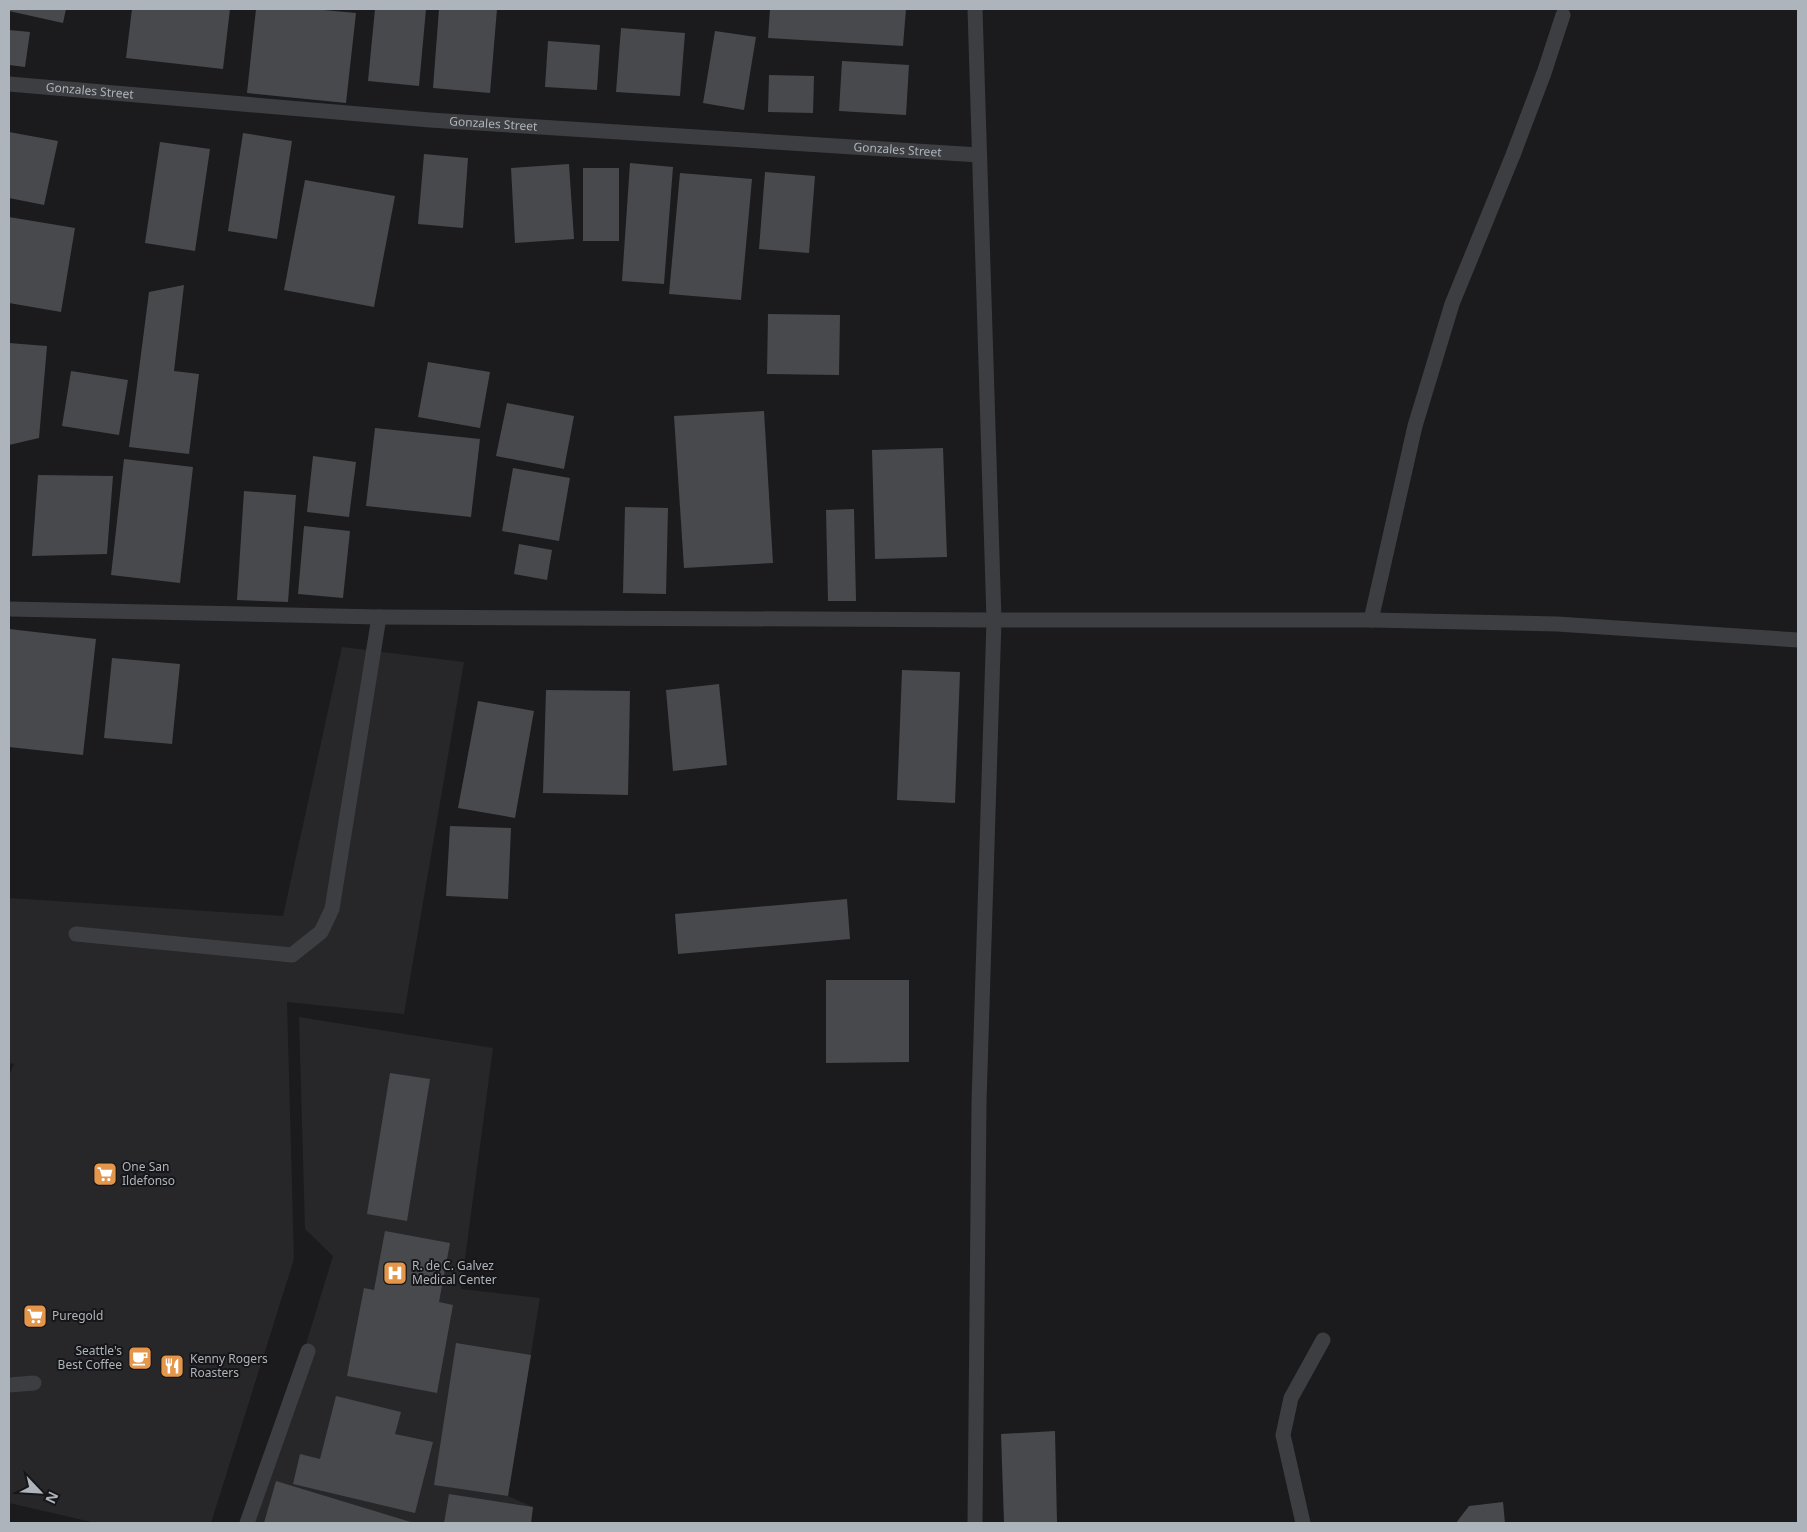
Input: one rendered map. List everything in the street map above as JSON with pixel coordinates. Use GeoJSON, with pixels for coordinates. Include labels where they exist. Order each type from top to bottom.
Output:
{"type":"FeatureCollection","features":[{"type":"Feature","properties":{"kind":"street"},"geometry":{"type":"LineString","coordinates":[[975,9],[994,620],[979,1102],[975,1523]]}},
{"type":"Feature","properties":{"kind":"street"},"geometry":{"type":"LineString","coordinates":[[1371,620],[1415,426],[1452,304],[1513,155],[1544,73],[1563,15]]}},
{"type":"Feature","properties":{"kind":"street","name":"Gonzales Street"},"geometry":{"type":"LineString","coordinates":[[9,84],[430,120],[979,155]]}},
{"type":"Feature","properties":{"kind":"street"},"geometry":{"type":"LineString","coordinates":[[9,609],[379,617],[1371,620],[1557,624],[1798,640]]}},
{"type":"Feature","properties":{"kind":"street"},"geometry":{"type":"LineString","coordinates":[[76,934],[292,955],[320,932],[332,909],[379,617]]}},
{"type":"Feature","properties":{"kind":"street"},"geometry":{"type":"LineString","coordinates":[[1303,1523],[1283,1434],[1291,1398],[1324,1340]]}},
{"type":"Feature","properties":{"kind":"street"},"geometry":{"type":"LineString","coordinates":[[247,1523],[308,1351]]}},
{"type":"Feature","properties":{"kind":"street"},"geometry":{"type":"LineString","coordinates":[[9,1385],[34,1383]]}},
{"type":"Feature","properties":{"kind":"shaded area"},"geometry":{"type":"Polygon","coordinates":[[[342,647],[464,662],[404,1014],[287,1002],[294,1259],[211,1523],[96,1523],[9,1503],[9,1076],[14,1064],[9,1063],[9,898],[283,916],[342,647]]]}},
{"type":"Feature","properties":{"kind":"shaded area","name":"R. de C. Galvez Medical Center"},"geometry":{"type":"Polygon","coordinates":[[[299,1017],[493,1048],[461,1289],[540,1298],[508,1496],[533,1507],[531,1523],[251,1523],[333,1256],[305,1229],[299,1017]]]}},
{"type":"Feature","properties":{"kind":"building"},"geometry":{"type":"Polygon","coordinates":[[[9,9],[66,9],[63,23],[9,11],[9,9]]]}},
{"type":"Feature","properties":{"kind":"building"},"geometry":{"type":"Polygon","coordinates":[[[132,9],[230,9],[223,69],[126,58],[132,9]]]}},
{"type":"Feature","properties":{"kind":"building"},"geometry":{"type":"Polygon","coordinates":[[[256,9],[313,9],[356,13],[346,103],[247,93],[256,9]]]}},
{"type":"Feature","properties":{"kind":"building"},"geometry":{"type":"Polygon","coordinates":[[[375,9],[426,9],[419,86],[368,81],[375,9]]]}},
{"type":"Feature","properties":{"kind":"building"},"geometry":{"type":"Polygon","coordinates":[[[439,9],[497,9],[490,93],[433,88],[439,9]]]}},
{"type":"Feature","properties":{"kind":"building"},"geometry":{"type":"Polygon","coordinates":[[[770,9],[906,9],[903,46],[768,38],[770,9]]]}},
{"type":"Feature","properties":{"kind":"building"},"geometry":{"type":"Polygon","coordinates":[[[621,28],[685,33],[680,96],[616,92],[621,28]]]}},
{"type":"Feature","properties":{"kind":"building"},"geometry":{"type":"Polygon","coordinates":[[[9,30],[30,32],[25,67],[9,65],[9,30]]]}},
{"type":"Feature","properties":{"kind":"building"},"geometry":{"type":"Polygon","coordinates":[[[715,31],[756,37],[744,110],[703,103],[715,31]]]}},
{"type":"Feature","properties":{"kind":"building"},"geometry":{"type":"Polygon","coordinates":[[[548,41],[600,45],[597,90],[545,87],[548,41]]]}},
{"type":"Feature","properties":{"kind":"building"},"geometry":{"type":"Polygon","coordinates":[[[842,61],[909,65],[906,115],[839,111],[842,61]]]}},
{"type":"Feature","properties":{"kind":"building"},"geometry":{"type":"Polygon","coordinates":[[[769,75],[814,76],[813,113],[768,112],[769,75]]]}},
{"type":"Feature","properties":{"kind":"building"},"geometry":{"type":"Polygon","coordinates":[[[9,132],[58,141],[44,205],[9,198],[9,132]]]}},
{"type":"Feature","properties":{"kind":"building"},"geometry":{"type":"Polygon","coordinates":[[[243,133],[292,141],[277,239],[228,231],[243,133]]]}},
{"type":"Feature","properties":{"kind":"building"},"geometry":{"type":"Polygon","coordinates":[[[160,142],[210,149],[195,251],[145,243],[160,142]]]}},
{"type":"Feature","properties":{"kind":"building"},"geometry":{"type":"Polygon","coordinates":[[[424,154],[468,158],[463,228],[418,224],[424,154]]]}},
{"type":"Feature","properties":{"kind":"building"},"geometry":{"type":"Polygon","coordinates":[[[630,163],[673,167],[664,284],[622,281],[630,163]]]}},
{"type":"Feature","properties":{"kind":"building"},"geometry":{"type":"Polygon","coordinates":[[[569,164],[574,239],[515,243],[511,168],[569,164]]]}},
{"type":"Feature","properties":{"kind":"building"},"geometry":{"type":"Polygon","coordinates":[[[583,168],[619,168],[619,241],[583,241],[583,168]]]}},
{"type":"Feature","properties":{"kind":"building"},"geometry":{"type":"Polygon","coordinates":[[[765,172],[815,176],[809,253],[759,249],[765,172]]]}},
{"type":"Feature","properties":{"kind":"building"},"geometry":{"type":"Polygon","coordinates":[[[680,173],[752,179],[741,300],[669,294],[680,173]]]}},
{"type":"Feature","properties":{"kind":"building"},"geometry":{"type":"Polygon","coordinates":[[[305,180],[395,196],[374,307],[284,290],[305,180]]]}},
{"type":"Feature","properties":{"kind":"building"},"geometry":{"type":"Polygon","coordinates":[[[9,217],[75,228],[61,312],[9,303],[9,217]]]}},
{"type":"Feature","properties":{"kind":"building"},"geometry":{"type":"Polygon","coordinates":[[[184,285],[174,371],[199,374],[189,454],[129,447],[149,292],[184,285]]]}},
{"type":"Feature","properties":{"kind":"building"},"geometry":{"type":"Polygon","coordinates":[[[768,314],[840,315],[839,375],[767,374],[768,314]]]}},
{"type":"Feature","properties":{"kind":"building"},"geometry":{"type":"Polygon","coordinates":[[[9,343],[47,346],[39,438],[9,445],[9,343]]]}},
{"type":"Feature","properties":{"kind":"building"},"geometry":{"type":"Polygon","coordinates":[[[428,362],[490,372],[480,428],[418,417],[428,362]]]}},
{"type":"Feature","properties":{"kind":"building"},"geometry":{"type":"Polygon","coordinates":[[[71,371],[128,380],[119,435],[62,426],[71,371]]]}},
{"type":"Feature","properties":{"kind":"building"},"geometry":{"type":"Polygon","coordinates":[[[507,403],[574,416],[564,469],[496,456],[507,403]]]}},
{"type":"Feature","properties":{"kind":"building"},"geometry":{"type":"Polygon","coordinates":[[[764,411],[773,563],[684,568],[674,416],[764,411]]]}},
{"type":"Feature","properties":{"kind":"building"},"geometry":{"type":"Polygon","coordinates":[[[375,428],[480,439],[471,517],[366,506],[375,428]]]}},
{"type":"Feature","properties":{"kind":"building"},"geometry":{"type":"Polygon","coordinates":[[[943,448],[947,557],[875,559],[872,450],[943,448]]]}},
{"type":"Feature","properties":{"kind":"building"},"geometry":{"type":"Polygon","coordinates":[[[313,456],[356,462],[349,517],[307,512],[313,456]]]}},
{"type":"Feature","properties":{"kind":"building"},"geometry":{"type":"Polygon","coordinates":[[[124,459],[193,467],[180,583],[111,575],[124,459]]]}},
{"type":"Feature","properties":{"kind":"building"},"geometry":{"type":"Polygon","coordinates":[[[513,468],[570,478],[559,541],[502,531],[513,468]]]}},
{"type":"Feature","properties":{"kind":"building"},"geometry":{"type":"Polygon","coordinates":[[[38,475],[113,476],[107,554],[32,556],[38,475]]]}},
{"type":"Feature","properties":{"kind":"building"},"geometry":{"type":"Polygon","coordinates":[[[244,491],[296,495],[288,602],[237,600],[244,491]]]}},
{"type":"Feature","properties":{"kind":"building"},"geometry":{"type":"Polygon","coordinates":[[[625,507],[668,508],[666,594],[623,593],[625,507]]]}},
{"type":"Feature","properties":{"kind":"building"},"geometry":{"type":"Polygon","coordinates":[[[854,509],[856,601],[828,601],[826,510],[854,509]]]}},
{"type":"Feature","properties":{"kind":"building"},"geometry":{"type":"Polygon","coordinates":[[[304,526],[350,531],[343,598],[298,594],[304,526]]]}},
{"type":"Feature","properties":{"kind":"building"},"geometry":{"type":"Polygon","coordinates":[[[519,544],[552,550],[547,580],[514,574],[519,544]]]}},
{"type":"Feature","properties":{"kind":"building"},"geometry":{"type":"Polygon","coordinates":[[[9,629],[96,639],[83,755],[9,747],[9,629]]]}},
{"type":"Feature","properties":{"kind":"building"},"geometry":{"type":"Polygon","coordinates":[[[112,658],[180,664],[172,744],[104,738],[112,658]]]}},
{"type":"Feature","properties":{"kind":"building"},"geometry":{"type":"Polygon","coordinates":[[[902,670],[960,672],[955,803],[897,800],[902,670]]]}},
{"type":"Feature","properties":{"kind":"building"},"geometry":{"type":"Polygon","coordinates":[[[719,684],[727,765],[673,771],[666,690],[719,684]]]}},
{"type":"Feature","properties":{"kind":"building"},"geometry":{"type":"Polygon","coordinates":[[[546,690],[630,691],[628,795],[543,793],[546,690]]]}},
{"type":"Feature","properties":{"kind":"building"},"geometry":{"type":"Polygon","coordinates":[[[478,701],[534,711],[515,818],[458,808],[478,701]]]}},
{"type":"Feature","properties":{"kind":"building"},"geometry":{"type":"Polygon","coordinates":[[[450,826],[511,828],[508,899],[446,896],[450,826]]]}},
{"type":"Feature","properties":{"kind":"building"},"geometry":{"type":"Polygon","coordinates":[[[847,899],[850,939],[678,954],[675,914],[847,899]]]}},
{"type":"Feature","properties":{"kind":"building"},"geometry":{"type":"Polygon","coordinates":[[[826,980],[909,980],[909,1062],[826,1063],[826,980]]]}},
{"type":"Feature","properties":{"kind":"building"},"geometry":{"type":"Polygon","coordinates":[[[390,1073],[430,1079],[407,1221],[367,1214],[390,1073]]]}},
{"type":"Feature","properties":{"kind":"building"},"geometry":{"type":"Polygon","coordinates":[[[385,1231],[450,1243],[439,1302],[453,1305],[437,1393],[347,1376],[364,1288],[374,1290],[385,1231]]]}},
{"type":"Feature","properties":{"kind":"building"},"geometry":{"type":"Polygon","coordinates":[[[456,1343],[531,1355],[508,1496],[434,1485],[456,1343]]]}},
{"type":"Feature","properties":{"kind":"building"},"geometry":{"type":"Polygon","coordinates":[[[336,1396],[401,1412],[395,1434],[433,1442],[415,1513],[293,1484],[300,1454],[320,1459],[336,1396]]]}},
{"type":"Feature","properties":{"kind":"building"},"geometry":{"type":"Polygon","coordinates":[[[1055,1431],[1057,1523],[1004,1523],[1001,1434],[1055,1431]]]}},
{"type":"Feature","properties":{"kind":"building"},"geometry":{"type":"Polygon","coordinates":[[[276,1481],[414,1523],[264,1523],[276,1481]]]}},
{"type":"Feature","properties":{"kind":"building"},"geometry":{"type":"Polygon","coordinates":[[[449,1494],[533,1507],[531,1523],[444,1523],[449,1494]]]}},
{"type":"Feature","properties":{"kind":"building"},"geometry":{"type":"Polygon","coordinates":[[[1503,1502],[1505,1523],[1456,1523],[1469,1506],[1503,1502]]]}},
{"type":"Feature","properties":{"kind":"place","name":"One San Ildefonso"},"geometry":{"type":"Point","coordinates":[105,1174]}},
{"type":"Feature","properties":{"kind":"place","name":"R. de C. Galvez Medical Center"},"geometry":{"type":"Point","coordinates":[395,1273]}},
{"type":"Feature","properties":{"kind":"place","name":"Puregold"},"geometry":{"type":"Point","coordinates":[35,1316]}},
{"type":"Feature","properties":{"kind":"place","name":"Seattle's Best Coffee"},"geometry":{"type":"Point","coordinates":[140,1358]}},
{"type":"Feature","properties":{"kind":"place","name":"Kenny Rogers Roasters"},"geometry":{"type":"Point","coordinates":[172,1366]}}]}
